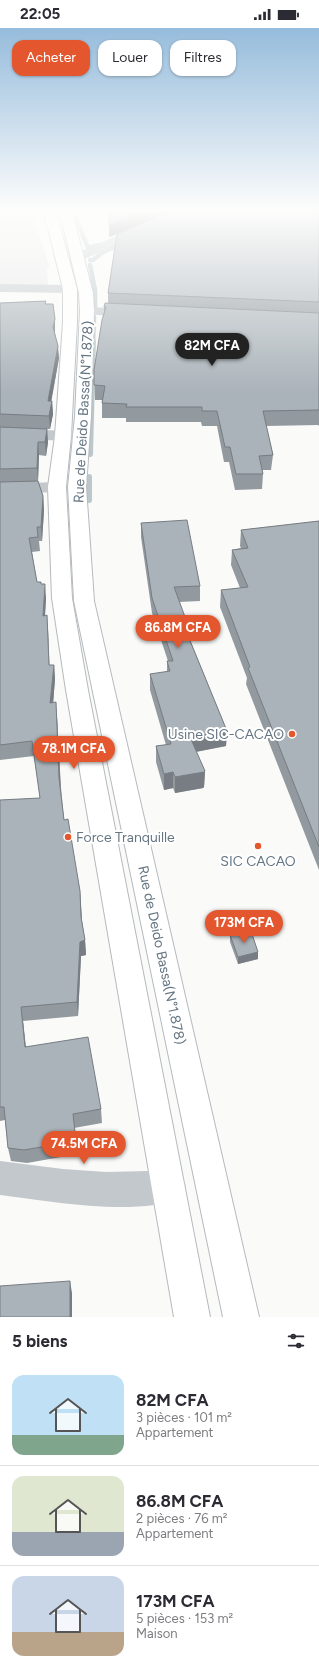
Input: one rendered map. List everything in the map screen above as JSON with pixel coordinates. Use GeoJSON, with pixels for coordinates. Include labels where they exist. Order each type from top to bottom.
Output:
{"type":"FeatureCollection","features":[{"type":"Feature","properties":{"kind":"main road"},"geometry":{"type":"LineString","coordinates":[[66,272],[70,289],[72,436],[57,487],[64,606],[77,690],[192,1317]]}},
{"type":"Feature","properties":{"kind":"main road","name":"Rue de Deido Bassa(N°1.878)"},"geometry":{"type":"LineString","coordinates":[[81,272],[86,294],[87,311],[72,436],[77,487],[84,601],[241,1317]]}},
{"type":"Feature","properties":{"kind":"street"},"geometry":{"type":"LineString","coordinates":[[0,288],[70,289]]}},
{"type":"Feature","properties":{"kind":"street"},"geometry":{"type":"LineString","coordinates":[[87,311],[143,314]]}},
{"type":"Feature","properties":{"kind":"street"},"geometry":{"type":"LineString","coordinates":[[0,434],[72,436]]}},
{"type":"Feature","properties":{"kind":"street"},"geometry":{"type":"LineString","coordinates":[[0,489],[57,487]]}},
{"type":"Feature","properties":{"kind":"street"},"geometry":{"type":"LineString","coordinates":[[0,1178],[76,1188],[144,1190],[169,1186]]}},
{"type":"Feature","properties":{"kind":"shaded area"},"geometry":{"type":"Polygon","coordinates":[[[0,272],[47,272],[48,286],[0,286],[0,272]]]}},
{"type":"Feature","properties":{"kind":"building"},"geometry":{"type":"Polygon","coordinates":[[[111,272],[319,272],[319,302],[108,293],[111,272]]]}},
{"type":"Feature","properties":{"kind":"building"},"geometry":{"type":"Polygon","coordinates":[[[46,301],[45,304],[53,304],[55,319],[53,327],[58,346],[48,401],[52,401],[49,416],[0,414],[0,303],[46,301]]]}},
{"type":"Feature","properties":{"kind":"building"},"geometry":{"type":"Polygon","coordinates":[[[105,303],[319,313],[319,410],[263,411],[273,455],[259,456],[263,474],[236,474],[230,447],[225,447],[217,411],[202,411],[202,407],[126,407],[127,404],[102,403],[105,386],[94,385],[94,370],[102,320],[106,307],[104,307],[105,303]]]}},
{"type":"Feature","properties":{"kind":"building"},"geometry":{"type":"Polygon","coordinates":[[[0,427],[47,429],[45,442],[38,442],[37,468],[0,469],[0,427]]]}},
{"type":"Feature","properties":{"kind":"building"},"geometry":{"type":"Polygon","coordinates":[[[38,481],[43,496],[41,527],[37,527],[38,537],[29,538],[37,582],[45,584],[43,616],[47,615],[49,665],[54,665],[50,703],[56,702],[59,778],[64,820],[68,819],[80,891],[81,917],[85,940],[80,942],[77,1002],[21,1007],[25,1047],[88,1037],[101,1109],[73,1114],[76,1141],[24,1150],[8,1148],[4,1107],[0,1107],[0,800],[40,798],[32,741],[0,745],[0,482],[38,481]]]}},
{"type":"Feature","properties":{"kind":"building"},"geometry":{"type":"Polygon","coordinates":[[[187,520],[200,586],[174,587],[188,625],[184,626],[227,731],[190,737],[205,771],[175,777],[173,772],[164,774],[156,746],[171,744],[150,674],[170,671],[167,661],[173,661],[152,598],[141,523],[187,520]]]}},
{"type":"Feature","properties":{"kind":"building","name":"Usine SIC-CACAO"},"geometry":{"type":"Polygon","coordinates":[[[319,521],[319,847],[248,668],[250,667],[221,590],[248,587],[232,550],[248,548],[241,530],[319,521]]]}},
{"type":"Feature","properties":{"kind":"building"},"geometry":{"type":"Polygon","coordinates":[[[251,931],[258,952],[238,957],[230,935],[251,931]]]}},
{"type":"Feature","properties":{"kind":"building"},"geometry":{"type":"Polygon","coordinates":[[[70,1281],[70,1317],[0,1317],[0,1286],[70,1281]]]}},
{"type":"Feature","properties":{"kind":"waterway"},"geometry":{"type":"LineString","coordinates":[[91,272],[95,290],[95,310]]}},
{"type":"Feature","properties":{"kind":"waterway"},"geometry":{"type":"LineString","coordinates":[[93,343],[94,317]]}},
{"type":"Feature","properties":{"kind":"waterway"},"geometry":{"type":"LineString","coordinates":[[90,454],[93,342]]}},
{"type":"Feature","properties":{"kind":"waterway"},"geometry":{"type":"LineString","coordinates":[[89,477],[89,500]]}},
{"type":"Feature","properties":{"kind":"place","name":"Usine SIC-CACAO"},"geometry":{"type":"Point","coordinates":[292,734]}},
{"type":"Feature","properties":{"kind":"place","name":"Force Tranquille"},"geometry":{"type":"Point","coordinates":[68,837]}},
{"type":"Feature","properties":{"kind":"place","name":"SIC CACAO"},"geometry":{"type":"Point","coordinates":[258,846]}}]}
